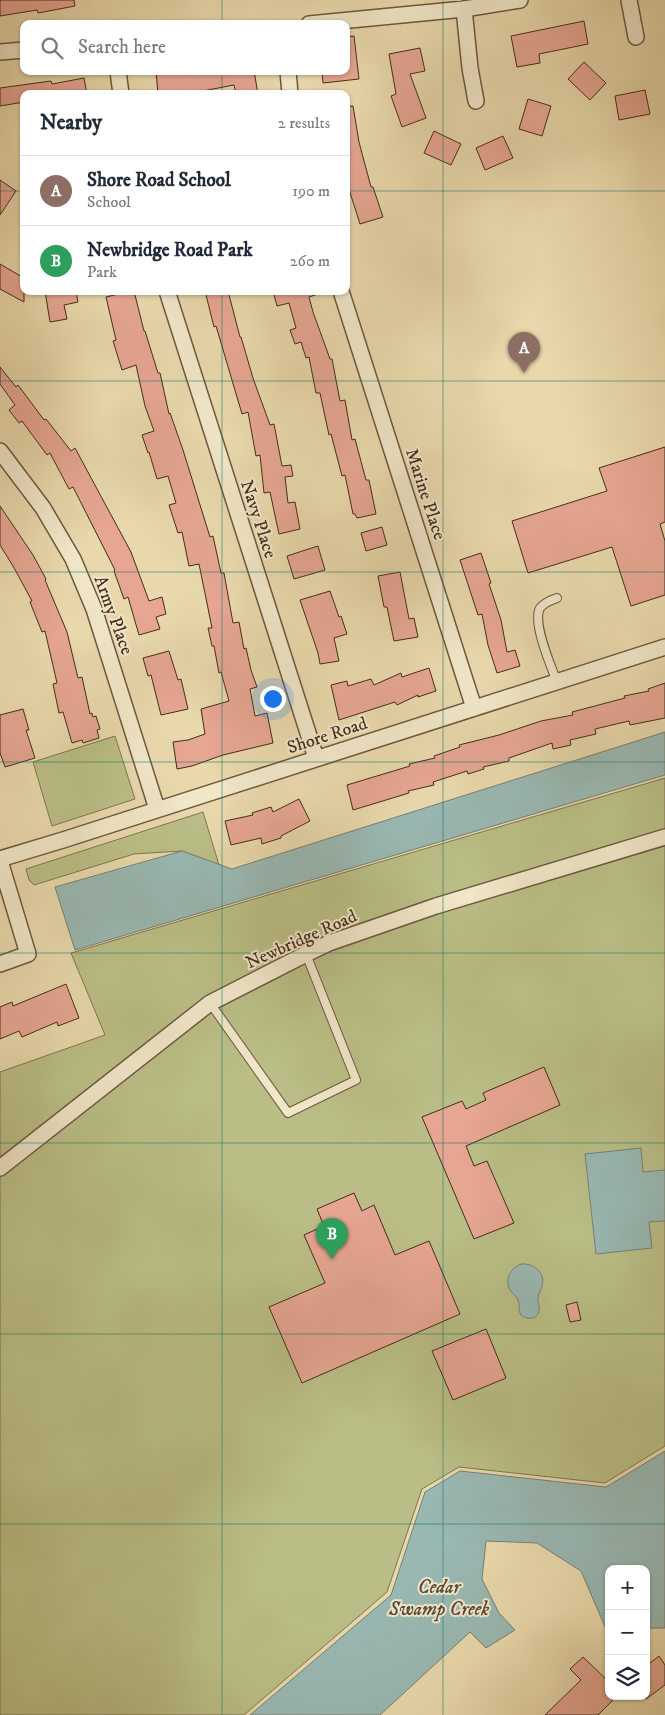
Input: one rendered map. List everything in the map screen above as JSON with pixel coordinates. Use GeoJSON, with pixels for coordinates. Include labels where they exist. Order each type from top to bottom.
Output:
{"type":"FeatureCollection","features":[{"type":"Feature","properties":{"kind":"street"},"geometry":{"type":"LineString","coordinates":[[350,20],[464,9],[520,0]]}},
{"type":"Feature","properties":{"kind":"street"},"geometry":{"type":"LineString","coordinates":[[629,0],[636,37]]}},
{"type":"Feature","properties":{"kind":"street"},"geometry":{"type":"LineString","coordinates":[[464,9],[470,68],[476,101]]}},
{"type":"Feature","properties":{"kind":"street"},"geometry":{"type":"LineString","coordinates":[[0,52],[20,50]]}},
{"type":"Feature","properties":{"kind":"street"},"geometry":{"type":"LineString","coordinates":[[119,75],[120,90]]}},
{"type":"Feature","properties":{"kind":"street"},"geometry":{"type":"LineString","coordinates":[[288,75],[290,90]]}},
{"type":"Feature","properties":{"kind":"street","name":"Navy Place"},"geometry":{"type":"LineString","coordinates":[[168,295],[316,758]]}},
{"type":"Feature","properties":{"kind":"street","name":"Marine Place"},"geometry":{"type":"LineString","coordinates":[[342,295],[474,708]]}},
{"type":"Feature","properties":{"kind":"street","name":"Army Place"},"geometry":{"type":"LineString","coordinates":[[0,451],[43,508],[73,559],[94,609],[157,809]]}},
{"type":"Feature","properties":{"kind":"street","name":"Shore Road"},"geometry":{"type":"LineString","coordinates":[[0,860],[665,647]]}},
{"type":"Feature","properties":{"kind":"street","name":"Newbridge Road"},"geometry":{"type":"LineString","coordinates":[[0,1168],[210,1003],[306,954],[329,943],[436,906],[665,837]]}},
{"type":"Feature","properties":{"kind":"street"},"geometry":{"type":"LineString","coordinates":[[0,860],[28,954],[0,964]]}},
{"type":"Feature","properties":{"kind":"lane"},"geometry":{"type":"LineString","coordinates":[[557,598],[548,601],[540,608],[538,620],[557,682]]}},
{"type":"Feature","properties":{"kind":"lane"},"geometry":{"type":"LineString","coordinates":[[210,1003],[288,1113],[356,1080],[306,954]]}},
{"type":"Feature","properties":{"kind":"green space"},"geometry":{"type":"Polygon","coordinates":[[[115,736],[135,799],[52,826],[33,762],[115,736]]]}},
{"type":"Feature","properties":{"kind":"green space"},"geometry":{"type":"Polygon","coordinates":[[[665,778],[665,1446],[605,1483],[459,1467],[422,1489],[387,1592],[244,1715],[0,1715],[0,1072],[105,1035],[71,953],[665,778]]]}},
{"type":"Feature","properties":{"kind":"green space"},"geometry":{"type":"Polygon","coordinates":[[[203,812],[219,865],[182,851],[134,854],[34,885],[29,880],[26,869],[203,812]]]}},
{"type":"Feature","properties":{"kind":"water"},"geometry":{"type":"Polygon","coordinates":[[[665,732],[665,775],[75,950],[55,887],[182,851],[232,869],[665,732]]]}},
{"type":"Feature","properties":{"kind":"water"},"geometry":{"type":"Polygon","coordinates":[[[641,1148],[643,1172],[665,1170],[665,1221],[649,1222],[652,1248],[596,1254],[585,1154],[641,1148]]]}},
{"type":"Feature","properties":{"kind":"water"},"geometry":{"type":"Polygon","coordinates":[[[521,1264],[530,1265],[538,1270],[543,1281],[538,1296],[538,1313],[537,1316],[532,1318],[526,1318],[521,1315],[518,1300],[508,1286],[510,1274],[514,1268],[521,1264]]]}},
{"type":"Feature","properties":{"kind":"water","name":"Cedar Swamp Creek"},"geometry":{"type":"Polygon","coordinates":[[[665,1451],[665,1628],[650,1628],[650,1565],[605,1565],[605,1627],[581,1571],[537,1543],[486,1541],[482,1579],[499,1613],[515,1630],[486,1648],[470,1632],[380,1715],[250,1715],[391,1595],[425,1492],[460,1471],[606,1487],[665,1451]]]}},
{"type":"Feature","properties":{"kind":"building"},"geometry":{"type":"Polygon","coordinates":[[[0,0],[74,0],[75,6],[38,13],[37,10],[0,16],[0,0]]]}},
{"type":"Feature","properties":{"kind":"building"},"geometry":{"type":"Polygon","coordinates":[[[584,21],[588,44],[539,54],[540,63],[517,67],[511,36],[584,21]]]}},
{"type":"Feature","properties":{"kind":"building"},"geometry":{"type":"Polygon","coordinates":[[[350,36],[354,36],[359,79],[323,83],[322,75],[350,75],[350,36]]]}},
{"type":"Feature","properties":{"kind":"building"},"geometry":{"type":"Polygon","coordinates":[[[420,48],[425,71],[410,74],[426,118],[402,127],[391,96],[396,94],[389,54],[420,48]]]}},
{"type":"Feature","properties":{"kind":"building"},"geometry":{"type":"Polygon","coordinates":[[[584,62],[606,83],[590,100],[568,79],[584,62]]]}},
{"type":"Feature","properties":{"kind":"building"},"geometry":{"type":"Polygon","coordinates":[[[156,75],[255,75],[257,90],[235,90],[234,85],[208,90],[158,90],[156,75]]]}},
{"type":"Feature","properties":{"kind":"building"},"geometry":{"type":"Polygon","coordinates":[[[84,78],[86,90],[20,90],[20,103],[0,106],[0,88],[51,81],[52,84],[84,78]]]}},
{"type":"Feature","properties":{"kind":"building"},"geometry":{"type":"Polygon","coordinates":[[[645,90],[650,114],[619,120],[615,96],[645,90]]]}},
{"type":"Feature","properties":{"kind":"building"},"geometry":{"type":"Polygon","coordinates":[[[528,99],[551,106],[542,136],[519,129],[528,99]]]}},
{"type":"Feature","properties":{"kind":"building"},"geometry":{"type":"Polygon","coordinates":[[[350,106],[353,106],[359,142],[371,187],[373,187],[383,217],[360,224],[350,193],[350,106]]]}},
{"type":"Feature","properties":{"kind":"building"},"geometry":{"type":"Polygon","coordinates":[[[434,131],[461,144],[451,165],[424,153],[434,131]]]}},
{"type":"Feature","properties":{"kind":"building"},"geometry":{"type":"Polygon","coordinates":[[[503,136],[513,158],[485,170],[476,148],[503,136]]]}},
{"type":"Feature","properties":{"kind":"building"},"geometry":{"type":"Polygon","coordinates":[[[0,180],[16,191],[0,215],[0,180]]]}},
{"type":"Feature","properties":{"kind":"building"},"geometry":{"type":"Polygon","coordinates":[[[0,264],[20,276],[20,295],[24,295],[24,302],[0,289],[0,264]]]}},
{"type":"Feature","properties":{"kind":"building"},"geometry":{"type":"Polygon","coordinates":[[[46,295],[77,295],[78,302],[64,305],[67,319],[50,322],[46,295]]]}},
{"type":"Feature","properties":{"kind":"building"},"geometry":{"type":"Polygon","coordinates":[[[135,295],[144,331],[158,373],[160,373],[169,414],[183,450],[210,537],[213,536],[221,573],[224,573],[233,623],[239,622],[244,649],[246,648],[257,687],[250,689],[255,716],[267,713],[273,743],[177,769],[173,742],[188,740],[205,734],[201,709],[229,701],[221,672],[219,673],[214,646],[212,646],[208,628],[212,628],[199,564],[189,566],[182,532],[178,533],[169,505],[176,503],[168,476],[157,479],[142,435],[154,431],[145,406],[136,365],[122,370],[113,341],[116,340],[106,297],[135,295]]]}},
{"type":"Feature","properties":{"kind":"building"},"geometry":{"type":"Polygon","coordinates":[[[206,295],[229,295],[253,378],[270,425],[274,424],[282,466],[291,465],[293,476],[285,477],[288,503],[295,502],[300,529],[279,534],[270,492],[264,493],[260,455],[256,456],[248,412],[242,414],[216,326],[214,327],[206,295]]]}},
{"type":"Feature","properties":{"kind":"building"},"geometry":{"type":"Polygon","coordinates":[[[274,295],[315,295],[309,297],[313,312],[330,359],[332,359],[340,401],[345,400],[352,440],[355,439],[366,480],[369,480],[376,514],[357,518],[353,514],[345,475],[342,476],[331,434],[329,435],[320,393],[316,393],[309,357],[306,358],[301,342],[295,344],[290,330],[296,328],[289,303],[277,306],[274,295]]]}},
{"type":"Feature","properties":{"kind":"building"},"geometry":{"type":"Polygon","coordinates":[[[0,367],[16,387],[18,385],[44,420],[46,419],[71,451],[75,448],[131,552],[149,601],[162,597],[166,614],[156,617],[160,629],[139,635],[128,597],[124,599],[115,570],[73,487],[69,489],[50,453],[47,455],[22,421],[19,423],[9,410],[15,405],[0,384],[0,367]]]}},
{"type":"Feature","properties":{"kind":"building"},"geometry":{"type":"Polygon","coordinates":[[[665,447],[665,522],[660,524],[665,541],[665,595],[631,606],[612,547],[528,573],[512,521],[607,491],[599,468],[665,447]]]}},
{"type":"Feature","properties":{"kind":"building"},"geometry":{"type":"Polygon","coordinates":[[[0,506],[33,555],[46,579],[67,632],[78,678],[82,677],[90,714],[92,713],[93,717],[96,716],[100,729],[97,730],[99,738],[83,743],[82,740],[72,743],[63,712],[59,713],[53,684],[57,683],[45,631],[42,632],[30,602],[32,601],[0,545],[0,506]]]}},
{"type":"Feature","properties":{"kind":"building"},"geometry":{"type":"Polygon","coordinates":[[[382,527],[387,545],[366,551],[361,533],[382,527]]]}},
{"type":"Feature","properties":{"kind":"building"},"geometry":{"type":"Polygon","coordinates":[[[318,546],[325,570],[294,579],[287,556],[318,546]]]}},
{"type":"Feature","properties":{"kind":"building"},"geometry":{"type":"Polygon","coordinates":[[[481,553],[501,620],[507,652],[515,650],[520,666],[497,673],[488,645],[482,614],[478,615],[460,560],[481,553]]]}},
{"type":"Feature","properties":{"kind":"building"},"geometry":{"type":"Polygon","coordinates":[[[400,572],[409,619],[414,618],[418,637],[394,641],[387,607],[384,607],[378,576],[400,572]]]}},
{"type":"Feature","properties":{"kind":"building"},"geometry":{"type":"Polygon","coordinates":[[[330,591],[347,634],[334,638],[339,661],[320,664],[300,600],[330,591]]]}},
{"type":"Feature","properties":{"kind":"building"},"geometry":{"type":"Polygon","coordinates":[[[169,651],[178,680],[181,679],[188,709],[161,715],[151,675],[148,676],[143,658],[169,651]]]}},
{"type":"Feature","properties":{"kind":"building"},"geometry":{"type":"Polygon","coordinates":[[[429,668],[436,691],[418,697],[418,695],[397,705],[395,702],[339,720],[331,685],[347,681],[348,686],[371,679],[374,685],[401,673],[402,677],[429,668]]]}},
{"type":"Feature","properties":{"kind":"building"},"geometry":{"type":"Polygon","coordinates":[[[665,683],[665,718],[630,725],[629,721],[595,729],[596,734],[570,740],[571,745],[553,749],[552,743],[509,758],[509,761],[483,767],[484,769],[468,774],[467,771],[433,782],[434,785],[408,791],[409,793],[353,810],[347,785],[410,766],[409,764],[435,758],[434,756],[460,747],[459,745],[499,735],[541,721],[573,715],[572,712],[625,698],[624,696],[649,691],[648,689],[665,683]]]}},
{"type":"Feature","properties":{"kind":"building"},"geometry":{"type":"Polygon","coordinates":[[[23,709],[29,730],[26,730],[35,758],[5,767],[0,753],[0,715],[23,709]]]}},
{"type":"Feature","properties":{"kind":"building"},"geometry":{"type":"Polygon","coordinates":[[[299,799],[310,821],[281,836],[281,838],[262,844],[261,838],[231,845],[225,821],[253,815],[252,813],[271,807],[273,812],[299,799]]]}},
{"type":"Feature","properties":{"kind":"building"},"geometry":{"type":"Polygon","coordinates":[[[66,984],[79,1018],[58,1026],[57,1022],[22,1037],[19,1031],[0,1039],[0,1007],[12,1002],[13,1006],[66,984]]]}},
{"type":"Feature","properties":{"kind":"building"},"geometry":{"type":"Polygon","coordinates":[[[544,1067],[560,1105],[466,1146],[474,1166],[487,1161],[514,1223],[474,1239],[422,1117],[462,1101],[466,1109],[486,1100],[483,1093],[544,1067]]]}},
{"type":"Feature","properties":{"kind":"building"},"geometry":{"type":"Polygon","coordinates":[[[354,1193],[362,1211],[374,1205],[395,1255],[429,1241],[460,1314],[302,1383],[269,1307],[325,1283],[304,1235],[324,1226],[317,1209],[354,1193]]]}},
{"type":"Feature","properties":{"kind":"building"},"geometry":{"type":"Polygon","coordinates":[[[577,1302],[581,1320],[570,1322],[566,1305],[577,1302]]]}},
{"type":"Feature","properties":{"kind":"building"},"geometry":{"type":"Polygon","coordinates":[[[486,1329],[506,1378],[453,1400],[432,1351],[486,1329]]]}},
{"type":"Feature","properties":{"kind":"building"},"geometry":{"type":"Polygon","coordinates":[[[659,1656],[665,1665],[665,1685],[650,1696],[650,1663],[659,1656]]]}},
{"type":"Feature","properties":{"kind":"building"},"geometry":{"type":"Polygon","coordinates":[[[583,1657],[605,1678],[605,1700],[613,1700],[598,1715],[545,1715],[581,1680],[570,1669],[583,1657]]]}},
{"type":"Feature","properties":{"kind":"place","name":"Shore Road School"},"geometry":{"type":"Point","coordinates":[524,373]}},
{"type":"Feature","properties":{"kind":"place","name":"Newbridge Road Park"},"geometry":{"type":"Point","coordinates":[332,1259]}}]}
